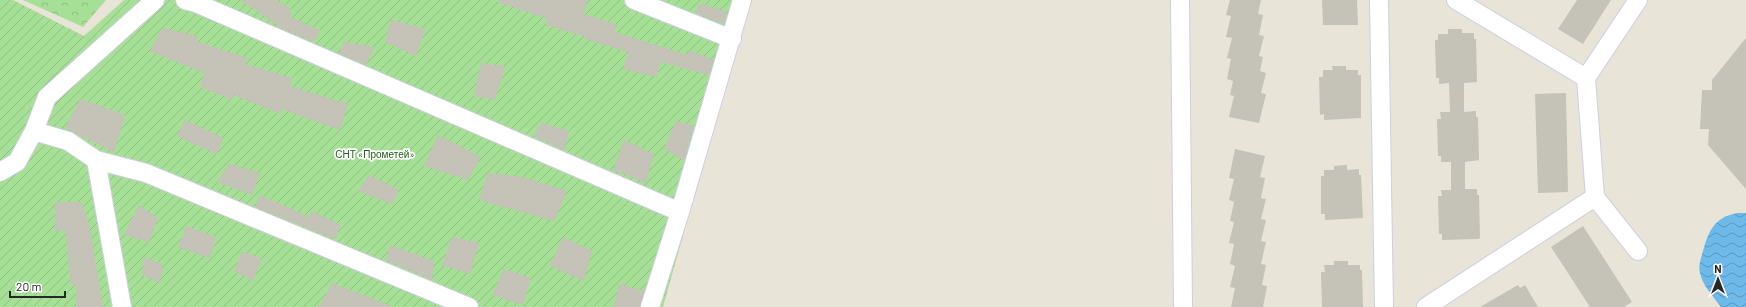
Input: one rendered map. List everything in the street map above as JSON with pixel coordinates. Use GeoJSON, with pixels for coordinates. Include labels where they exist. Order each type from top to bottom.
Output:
{"type":"FeatureCollection","features":[{"type":"Feature","properties":{"kind":"street"},"geometry":{"type":"LineString","coordinates":[[0,172],[17,162],[34,131],[48,97],[155,0]]}},
{"type":"Feature","properties":{"kind":"street"},"geometry":{"type":"LineString","coordinates":[[185,0],[196,3],[680,212]]}},
{"type":"Feature","properties":{"kind":"street"},"geometry":{"type":"LineString","coordinates":[[634,0],[732,39]]}},
{"type":"Feature","properties":{"kind":"street"},"geometry":{"type":"LineString","coordinates":[[650,307],[732,39],[742,0]]}},
{"type":"Feature","properties":{"kind":"street"},"geometry":{"type":"LineString","coordinates":[[1180,0],[1183,307]]}},
{"type":"Feature","properties":{"kind":"street"},"geometry":{"type":"LineString","coordinates":[[1380,0],[1384,307]]}},
{"type":"Feature","properties":{"kind":"street"},"geometry":{"type":"LineString","coordinates":[[1456,0],[1586,78]]}},
{"type":"Feature","properties":{"kind":"street"},"geometry":{"type":"LineString","coordinates":[[1638,0],[1586,78],[1595,198],[1638,251]]}},
{"type":"Feature","properties":{"kind":"street"},"geometry":{"type":"LineString","coordinates":[[34,131],[68,141],[96,160],[146,173],[469,307]]}},
{"type":"Feature","properties":{"kind":"street"},"geometry":{"type":"LineString","coordinates":[[96,160],[122,307]]}},
{"type":"Feature","properties":{"kind":"street"},"geometry":{"type":"LineString","coordinates":[[1426,307],[1595,198]]}},
{"type":"Feature","properties":{"kind":"green space","name":"СНТ «Прометей»"},"geometry":{"type":"Polygon","coordinates":[[[0,0],[13,0],[84,36],[124,0],[749,0],[663,307],[0,307],[0,0]]]}},
{"type":"Feature","properties":{"kind":"green space"},"geometry":{"type":"Polygon","coordinates":[[[23,0],[106,0],[83,27],[23,0]]]}},
{"type":"Feature","properties":{"kind":"water"},"geometry":{"type":"Polygon","coordinates":[[[1737,213],[1746,213],[1746,307],[1721,307],[1703,282],[1699,270],[1703,251],[1710,231],[1723,218],[1737,213]]]}},
{"type":"Feature","properties":{"kind":"building"},"geometry":{"type":"Polygon","coordinates":[[[240,0],[276,0],[291,9],[290,17],[320,30],[314,42],[283,29],[240,0]]]}},
{"type":"Feature","properties":{"kind":"building"},"geometry":{"type":"Polygon","coordinates":[[[498,0],[587,0],[584,14],[617,25],[614,32],[688,55],[689,50],[714,60],[709,75],[660,62],[657,77],[623,69],[628,52],[546,25],[547,19],[498,2],[498,0]]]}},
{"type":"Feature","properties":{"kind":"building"},"geometry":{"type":"Polygon","coordinates":[[[1230,0],[1261,0],[1258,14],[1263,15],[1259,35],[1264,36],[1259,56],[1263,57],[1260,71],[1266,73],[1261,93],[1266,94],[1259,123],[1229,117],[1234,96],[1230,95],[1233,81],[1227,79],[1231,59],[1227,58],[1232,38],[1226,37],[1231,16],[1226,15],[1230,0]]]}},
{"type":"Feature","properties":{"kind":"building"},"geometry":{"type":"Polygon","coordinates":[[[1322,0],[1357,0],[1358,25],[1323,25],[1322,0]]]}},
{"type":"Feature","properties":{"kind":"building"},"geometry":{"type":"Polygon","coordinates":[[[1577,0],[1611,0],[1583,44],[1558,29],[1577,0]]]}},
{"type":"Feature","properties":{"kind":"building"},"geometry":{"type":"Polygon","coordinates":[[[700,3],[727,12],[724,24],[695,13],[700,3]]]}},
{"type":"Feature","properties":{"kind":"building"},"geometry":{"type":"Polygon","coordinates":[[[391,20],[425,29],[416,56],[385,42],[391,20]]]}},
{"type":"Feature","properties":{"kind":"building"},"geometry":{"type":"Polygon","coordinates":[[[162,28],[198,36],[196,41],[247,58],[245,64],[292,78],[290,86],[348,104],[340,130],[282,109],[280,114],[234,95],[232,100],[200,87],[204,73],[150,51],[162,28]]]}},
{"type":"Feature","properties":{"kind":"building"},"geometry":{"type":"Polygon","coordinates":[[[1448,29],[1462,29],[1462,33],[1474,33],[1474,39],[1476,39],[1477,82],[1464,83],[1464,112],[1476,111],[1476,117],[1478,117],[1479,160],[1465,162],[1465,189],[1477,189],[1477,195],[1479,195],[1480,238],[1478,239],[1442,240],[1442,234],[1439,234],[1438,196],[1442,196],[1441,190],[1451,190],[1451,162],[1441,162],[1441,156],[1438,156],[1437,119],[1441,119],[1440,112],[1450,112],[1449,83],[1439,84],[1439,78],[1436,78],[1435,40],[1438,40],[1438,34],[1448,34],[1448,29]]]}},
{"type":"Feature","properties":{"kind":"building"},"geometry":{"type":"Polygon","coordinates":[[[1746,38],[1746,189],[1708,145],[1709,129],[1700,129],[1702,90],[1712,90],[1712,80],[1746,38]]]}},
{"type":"Feature","properties":{"kind":"building"},"geometry":{"type":"Polygon","coordinates":[[[344,42],[375,47],[366,65],[339,53],[344,42]]]}},
{"type":"Feature","properties":{"kind":"building"},"geometry":{"type":"Polygon","coordinates":[[[481,63],[505,66],[495,100],[474,96],[481,63]]]}},
{"type":"Feature","properties":{"kind":"building"},"geometry":{"type":"Polygon","coordinates":[[[1332,66],[1346,66],[1346,70],[1358,70],[1358,75],[1361,75],[1361,118],[1324,120],[1324,114],[1320,115],[1319,77],[1323,77],[1323,70],[1333,70],[1332,66]]]}},
{"type":"Feature","properties":{"kind":"building"},"geometry":{"type":"Polygon","coordinates":[[[1566,93],[1568,192],[1538,193],[1535,94],[1566,93]]]}},
{"type":"Feature","properties":{"kind":"building"},"geometry":{"type":"Polygon","coordinates":[[[80,99],[125,115],[114,152],[65,128],[80,99]]]}},
{"type":"Feature","properties":{"kind":"building"},"geometry":{"type":"Polygon","coordinates":[[[185,120],[223,138],[217,154],[177,136],[185,120]]]}},
{"type":"Feature","properties":{"kind":"building"},"geometry":{"type":"Polygon","coordinates":[[[676,121],[694,126],[684,161],[664,148],[676,121]]]}},
{"type":"Feature","properties":{"kind":"building"},"geometry":{"type":"Polygon","coordinates":[[[541,123],[569,131],[564,150],[534,136],[541,123]]]}},
{"type":"Feature","properties":{"kind":"building"},"geometry":{"type":"Polygon","coordinates":[[[438,135],[481,157],[468,180],[424,166],[438,135]]]}},
{"type":"Feature","properties":{"kind":"building"},"geometry":{"type":"Polygon","coordinates":[[[624,140],[654,154],[646,183],[613,170],[624,140]]]}},
{"type":"Feature","properties":{"kind":"building"},"geometry":{"type":"Polygon","coordinates":[[[1235,149],[1265,156],[1260,177],[1265,178],[1261,198],[1266,199],[1261,219],[1266,220],[1261,241],[1266,242],[1261,264],[1266,265],[1262,285],[1267,286],[1263,307],[1231,307],[1235,288],[1230,287],[1235,266],[1230,264],[1234,244],[1229,243],[1234,222],[1230,221],[1234,202],[1229,200],[1234,179],[1229,178],[1235,149]]]}},
{"type":"Feature","properties":{"kind":"building"},"geometry":{"type":"Polygon","coordinates":[[[229,164],[260,173],[252,195],[217,182],[229,164]]]}},
{"type":"Feature","properties":{"kind":"building"},"geometry":{"type":"Polygon","coordinates":[[[1347,165],[1347,170],[1359,169],[1359,175],[1361,175],[1363,218],[1325,220],[1325,214],[1321,214],[1321,176],[1324,176],[1324,170],[1334,170],[1334,166],[1347,165]]]}},
{"type":"Feature","properties":{"kind":"building"},"geometry":{"type":"Polygon","coordinates":[[[488,173],[522,177],[567,191],[554,221],[479,200],[488,173]]]}},
{"type":"Feature","properties":{"kind":"building"},"geometry":{"type":"Polygon","coordinates":[[[369,175],[399,190],[392,204],[358,191],[369,175]]]}},
{"type":"Feature","properties":{"kind":"building"},"geometry":{"type":"Polygon","coordinates":[[[260,195],[307,216],[303,224],[312,211],[341,225],[335,239],[255,207],[260,195]]]}},
{"type":"Feature","properties":{"kind":"building"},"geometry":{"type":"Polygon","coordinates":[[[55,202],[81,202],[90,228],[103,307],[76,307],[76,285],[71,285],[65,230],[55,232],[55,202]]]}},
{"type":"Feature","properties":{"kind":"building"},"geometry":{"type":"Polygon","coordinates":[[[139,205],[158,218],[149,242],[124,235],[139,205]]]}},
{"type":"Feature","properties":{"kind":"building"},"geometry":{"type":"Polygon","coordinates":[[[186,226],[216,237],[210,258],[178,247],[186,226]]]}},
{"type":"Feature","properties":{"kind":"building"},"geometry":{"type":"Polygon","coordinates":[[[1583,226],[1632,302],[1624,307],[1590,307],[1551,247],[1583,226]]]}},
{"type":"Feature","properties":{"kind":"building"},"geometry":{"type":"Polygon","coordinates":[[[452,237],[479,243],[470,274],[442,265],[452,237]]]}},
{"type":"Feature","properties":{"kind":"building"},"geometry":{"type":"Polygon","coordinates":[[[563,237],[592,251],[584,281],[550,266],[563,237]]]}},
{"type":"Feature","properties":{"kind":"building"},"geometry":{"type":"Polygon","coordinates":[[[390,245],[434,261],[432,280],[386,260],[390,245]]]}},
{"type":"Feature","properties":{"kind":"building"},"geometry":{"type":"Polygon","coordinates":[[[242,251],[262,259],[253,281],[234,271],[242,251]]]}},
{"type":"Feature","properties":{"kind":"building"},"geometry":{"type":"Polygon","coordinates":[[[144,257],[163,265],[160,283],[142,275],[144,257]]]}},
{"type":"Feature","properties":{"kind":"building"},"geometry":{"type":"Polygon","coordinates":[[[1334,261],[1348,261],[1348,265],[1360,265],[1360,270],[1362,270],[1363,307],[1322,307],[1321,272],[1325,272],[1324,265],[1334,265],[1334,261]]]}},
{"type":"Feature","properties":{"kind":"building"},"geometry":{"type":"Polygon","coordinates":[[[504,269],[531,278],[523,305],[492,295],[504,269]]]}},
{"type":"Feature","properties":{"kind":"building"},"geometry":{"type":"Polygon","coordinates":[[[332,283],[391,306],[391,307],[319,307],[332,283]]]}},
{"type":"Feature","properties":{"kind":"building"},"geometry":{"type":"Polygon","coordinates":[[[619,284],[644,291],[640,307],[614,307],[619,284]]]}},
{"type":"Feature","properties":{"kind":"building"},"geometry":{"type":"Polygon","coordinates":[[[1518,285],[1520,288],[1525,285],[1538,307],[1480,307],[1518,285]]]}}]}
